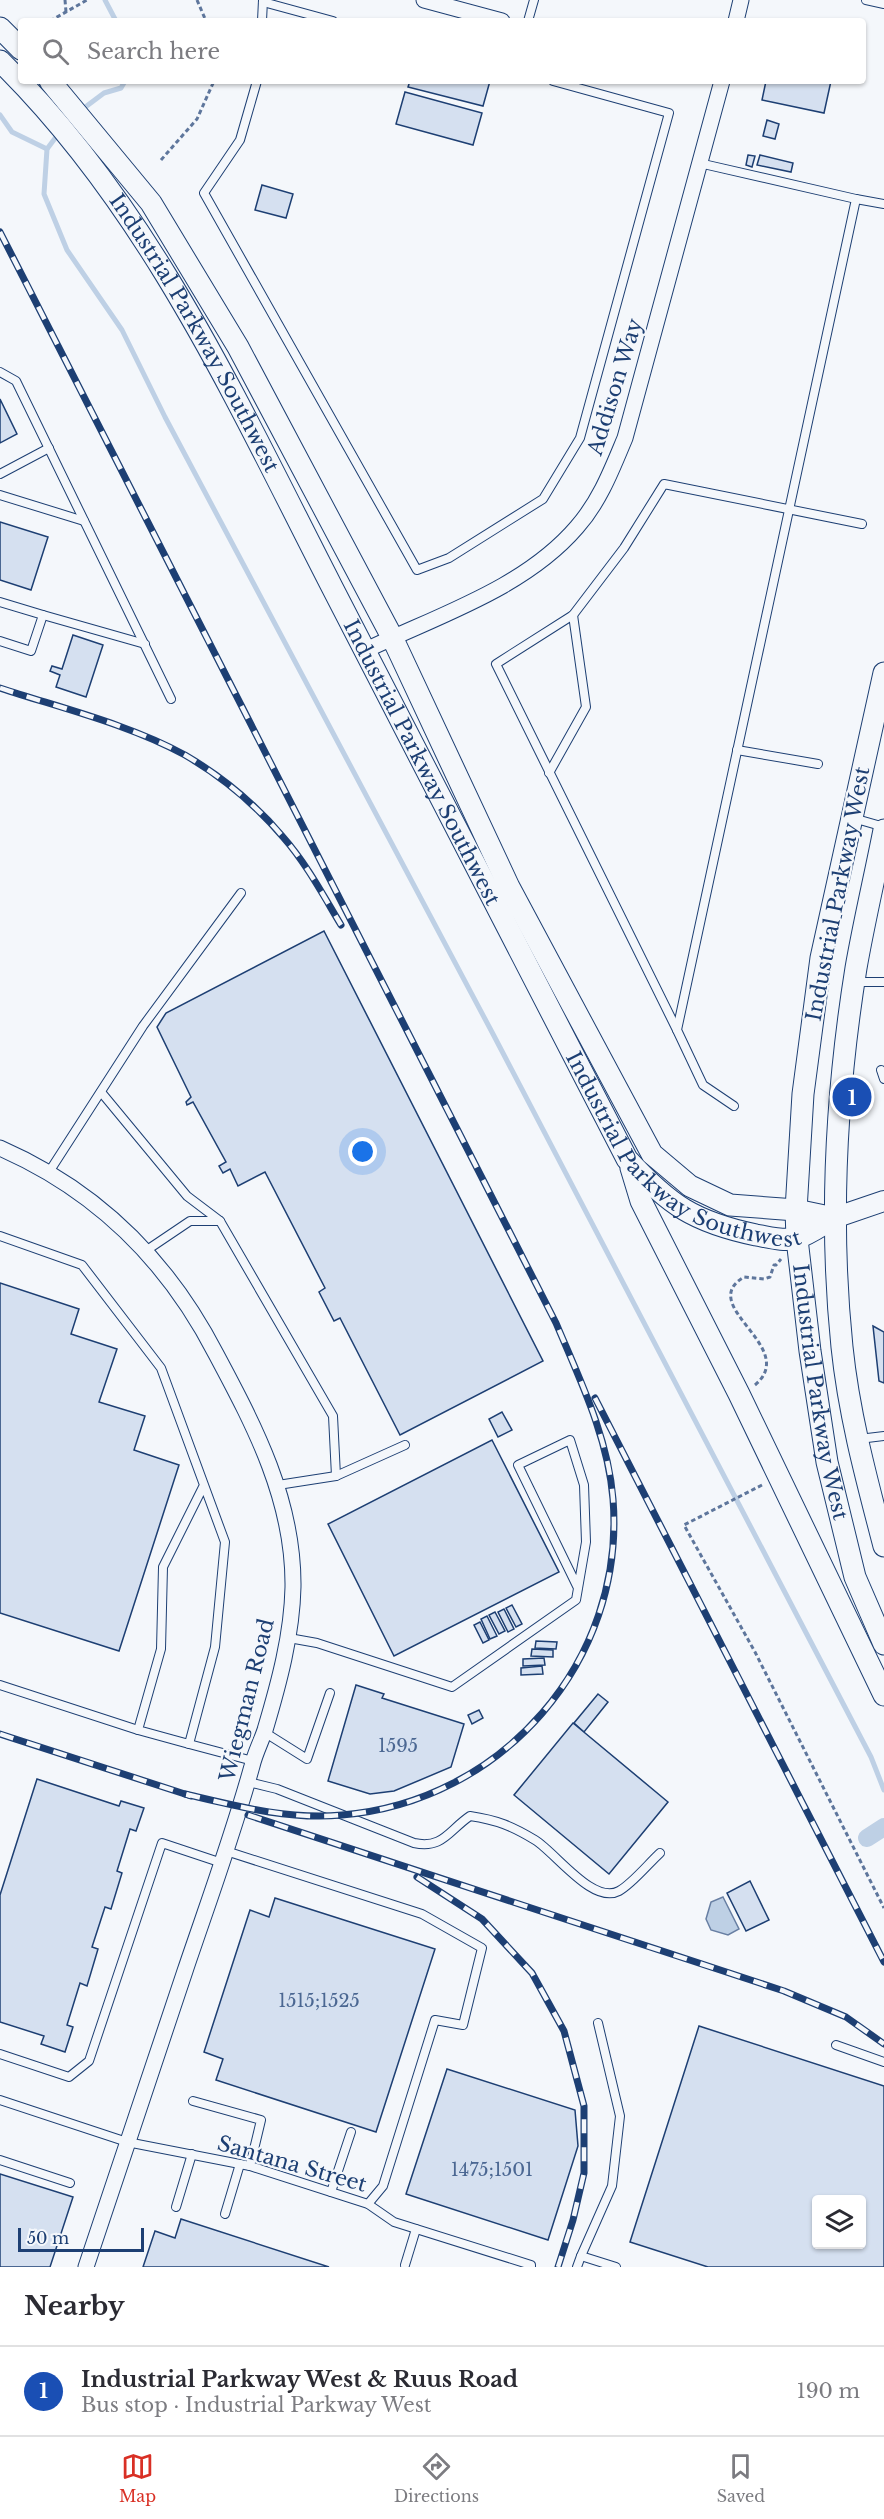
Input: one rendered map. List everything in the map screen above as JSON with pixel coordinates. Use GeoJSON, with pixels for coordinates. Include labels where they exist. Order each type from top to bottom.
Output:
{"type":"FeatureCollection","features":[{"type":"Feature","properties":{"kind":"main road"},"geometry":{"type":"LineString","coordinates":[[0,27],[18,46]]}},
{"type":"Feature","properties":{"kind":"main road","name":"Industrial Parkway Southwest"},"geometry":{"type":"LineString","coordinates":[[0,61],[18,79]]}},
{"type":"Feature","properties":{"kind":"main road","name":"Industrial Parkway Southwest"},"geometry":{"type":"LineString","coordinates":[[22,84],[76,144],[131,218],[216,360],[489,897],[627,1159],[657,1192],[691,1214],[722,1228],[772,1238],[797,1239],[834,1218]]}},
{"type":"Feature","properties":{"kind":"main road","name":"Industrial Parkway Southwest"},"geometry":{"type":"LineString","coordinates":[[53,84],[93,130],[151,203],[238,347],[392,638],[509,886],[652,1154],[690,1186],[730,1205],[770,1210],[796,1210],[834,1218]]}},
{"type":"Feature","properties":{"kind":"main road","name":"Industrial Parkway West"},"geometry":{"type":"LineString","coordinates":[[884,674],[821,958],[803,1094],[796,1210],[797,1239],[810,1351],[827,1462],[855,1577],[884,1644]]}},
{"type":"Feature","properties":{"kind":"main road","name":"Industrial Parkway West"},"geometry":{"type":"LineString","coordinates":[[884,828],[854,982],[840,1096],[834,1218],[842,1348],[857,1440],[884,1546]]}},
{"type":"Feature","properties":{"kind":"main road"},"geometry":{"type":"LineString","coordinates":[[627,1159],[641,1200],[739,1394],[884,1695]]}},
{"type":"Feature","properties":{"kind":"street"},"geometry":{"type":"LineString","coordinates":[[424,0],[491,18]]}},
{"type":"Feature","properties":{"kind":"street"},"geometry":{"type":"LineString","coordinates":[[737,18],[741,0]]}},
{"type":"Feature","properties":{"kind":"street","name":"Addison Way"},"geometry":{"type":"LineString","coordinates":[[364,651],[498,587],[541,561],[578,527],[606,484],[625,438],[719,84]]}},
{"type":"Feature","properties":{"kind":"street","name":"Wiegman Road"},"geometry":{"type":"LineString","coordinates":[[0,1148],[49,1172],[111,1216],[147,1250],[180,1293],[209,1339],[258,1433],[278,1485],[288,1532],[293,1585],[289,1638],[264,1731],[87,2267]]}},
{"type":"Feature","properties":{"kind":"street"},"geometry":{"type":"LineString","coordinates":[[834,1218],[884,1201]]}},
{"type":"Feature","properties":{"kind":"lane"},"geometry":{"type":"LineString","coordinates":[[529,18],[534,0]]}},
{"type":"Feature","properties":{"kind":"lane"},"geometry":{"type":"LineString","coordinates":[[866,0],[884,4]]}},
{"type":"Feature","properties":{"kind":"lane"},"geometry":{"type":"LineString","coordinates":[[262,18],[263,1],[322,18]]}},
{"type":"Feature","properties":{"kind":"lane"},"geometry":{"type":"LineString","coordinates":[[256,84],[240,140],[204,193],[417,570],[449,558],[543,499],[580,438],[669,113],[564,84]]}},
{"type":"Feature","properties":{"kind":"lane"},"geometry":{"type":"LineString","coordinates":[[699,163],[884,204]]}},
{"type":"Feature","properties":{"kind":"lane"},"geometry":{"type":"LineString","coordinates":[[677,1030],[856,199]]}},
{"type":"Feature","properties":{"kind":"lane"},"geometry":{"type":"LineString","coordinates":[[0,372],[16,381],[171,699]]}},
{"type":"Feature","properties":{"kind":"lane"},"geometry":{"type":"LineString","coordinates":[[0,474],[49,448]]}},
{"type":"Feature","properties":{"kind":"lane"},"geometry":{"type":"LineString","coordinates":[[734,1106],[703,1085],[496,664],[573,615],[624,548],[664,484],[862,524]]}},
{"type":"Feature","properties":{"kind":"lane"},"geometry":{"type":"LineString","coordinates":[[0,495],[84,521]]}},
{"type":"Feature","properties":{"kind":"lane"},"geometry":{"type":"LineString","coordinates":[[0,602],[145,644]]}},
{"type":"Feature","properties":{"kind":"lane"},"geometry":{"type":"LineString","coordinates":[[0,641],[32,651],[43,615]]}},
{"type":"Feature","properties":{"kind":"lane"},"geometry":{"type":"LineString","coordinates":[[549,773],[586,706],[573,615]]}},
{"type":"Feature","properties":{"kind":"lane"},"geometry":{"type":"LineString","coordinates":[[737,750],[818,764]]}},
{"type":"Feature","properties":{"kind":"lane"},"geometry":{"type":"LineString","coordinates":[[851,817],[884,828]]}},
{"type":"Feature","properties":{"kind":"lane"},"geometry":{"type":"LineString","coordinates":[[49,1172],[143,1026],[241,893]]}},
{"type":"Feature","properties":{"kind":"lane"},"geometry":{"type":"LineString","coordinates":[[854,982],[884,982]]}},
{"type":"Feature","properties":{"kind":"lane"},"geometry":{"type":"LineString","coordinates":[[881,1070],[884,1079]]}},
{"type":"Feature","properties":{"kind":"lane"},"geometry":{"type":"LineString","coordinates":[[100,1092],[187,1196],[220,1221],[333,1416],[336,1476]]}},
{"type":"Feature","properties":{"kind":"lane"},"geometry":{"type":"LineString","coordinates":[[147,1250],[190,1221],[220,1221]]}},
{"type":"Feature","properties":{"kind":"lane"},"geometry":{"type":"LineString","coordinates":[[0,1236],[81,1265],[161,1368],[225,1542],[215,1647],[189,1744]]}},
{"type":"Feature","properties":{"kind":"lane"},"geometry":{"type":"LineString","coordinates":[[857,1440],[884,1436]]}},
{"type":"Feature","properties":{"kind":"lane"},"geometry":{"type":"LineString","coordinates":[[289,1638],[317,1643],[452,1687],[576,1600],[586,1542],[584,1485],[570,1440],[518,1466],[578,1588]]}},
{"type":"Feature","properties":{"kind":"lane"},"geometry":{"type":"LineString","coordinates":[[278,1485],[336,1476],[405,1445]]}},
{"type":"Feature","properties":{"kind":"lane"},"geometry":{"type":"LineString","coordinates":[[138,1730],[161,1650],[163,1567],[204,1485]]}},
{"type":"Feature","properties":{"kind":"lane"},"geometry":{"type":"LineString","coordinates":[[0,1685],[138,1730],[253,1761]]}},
{"type":"Feature","properties":{"kind":"lane"},"geometry":{"type":"LineString","coordinates":[[264,1731],[307,1759],[330,1693]]}},
{"type":"Feature","properties":{"kind":"lane"},"geometry":{"type":"LineString","coordinates":[[248,1782],[277,1789],[414,1843],[426,1845],[437,1844],[470,1816],[498,1821],[537,1841],[589,1888],[604,1893],[618,1892],[660,1852]]}},
{"type":"Feature","properties":{"kind":"lane"},"geometry":{"type":"LineString","coordinates":[[0,2054],[69,2076],[89,2061],[162,1843],[224,1857],[422,1914],[482,1947],[463,2025],[435,2019],[383,2186],[368,2204]]}},
{"type":"Feature","properties":{"kind":"lane"},"geometry":{"type":"LineString","coordinates":[[578,2267],[612,2186],[620,2116],[598,2023]]}},
{"type":"Feature","properties":{"kind":"lane"},"geometry":{"type":"LineString","coordinates":[[836,2045],[884,2062]]}},
{"type":"Feature","properties":{"kind":"lane","name":"Santana Street"},"geometry":{"type":"LineString","coordinates":[[0,2100],[127,2142],[250,2166],[368,2204],[394,2222],[531,2267]]}},
{"type":"Feature","properties":{"kind":"lane"},"geometry":{"type":"LineString","coordinates":[[193,2101],[261,2120],[250,2166]]}},
{"type":"Feature","properties":{"kind":"lane"},"geometry":{"type":"LineString","coordinates":[[331,2192],[351,2132]]}},
{"type":"Feature","properties":{"kind":"lane"},"geometry":{"type":"LineString","coordinates":[[176,2207],[192,2154]]}},
{"type":"Feature","properties":{"kind":"lane"},"geometry":{"type":"LineString","coordinates":[[0,2160],[70,2183]]}},
{"type":"Feature","properties":{"kind":"lane"},"geometry":{"type":"LineString","coordinates":[[225,2214],[240,2164]]}},
{"type":"Feature","properties":{"kind":"lane"},"geometry":{"type":"LineString","coordinates":[[405,2265],[416,2229]]}},
{"type":"Feature","properties":{"kind":"lane"},"geometry":{"type":"LineString","coordinates":[[581,2256],[616,2267]]}},
{"type":"Feature","properties":{"kind":"path"},"geometry":{"type":"LineString","coordinates":[[65,0],[66,12]]}},
{"type":"Feature","properties":{"kind":"path"},"geometry":{"type":"LineString","coordinates":[[197,0],[205,18]]}},
{"type":"Feature","properties":{"kind":"path"},"geometry":{"type":"LineString","coordinates":[[55,18],[85,1]]}},
{"type":"Feature","properties":{"kind":"path"},"geometry":{"type":"LineString","coordinates":[[161,160],[197,119],[213,84]]}},
{"type":"Feature","properties":{"kind":"path"},"geometry":{"type":"LineString","coordinates":[[739,1394],[761,1380],[768,1365],[767,1356],[759,1341],[737,1313],[730,1295],[731,1288],[744,1277],[764,1279],[770,1277],[774,1265],[797,1239]]}},
{"type":"Feature","properties":{"kind":"path"},"geometry":{"type":"LineString","coordinates":[[765,1484],[684,1525],[755,1652],[884,1908]]}},
{"type":"Feature","properties":{"kind":"water"},"geometry":{"type":"Polygon","coordinates":[[[723,1897],[739,1929],[728,1935],[711,1930],[706,1919],[711,1902],[723,1897]]]}},
{"type":"Feature","properties":{"kind":"building"},"geometry":{"type":"Polygon","coordinates":[[[409,84],[489,84],[483,106],[408,87],[409,84]]]}},
{"type":"Feature","properties":{"kind":"building"},"geometry":{"type":"Polygon","coordinates":[[[765,84],[830,84],[824,113],[762,100],[765,84]]]}},
{"type":"Feature","properties":{"kind":"building"},"geometry":{"type":"Polygon","coordinates":[[[405,92],[482,113],[473,145],[396,124],[405,92]]]}},
{"type":"Feature","properties":{"kind":"building"},"geometry":{"type":"Polygon","coordinates":[[[767,120],[779,124],[775,139],[763,136],[767,120]]]}},
{"type":"Feature","properties":{"kind":"building"},"geometry":{"type":"Polygon","coordinates":[[[748,155],[755,156],[752,167],[746,165],[748,155]]]}},
{"type":"Feature","properties":{"kind":"building"},"geometry":{"type":"Polygon","coordinates":[[[760,155],[793,163],[791,172],[757,165],[760,155]]]}},
{"type":"Feature","properties":{"kind":"building"},"geometry":{"type":"Polygon","coordinates":[[[262,185],[293,194],[286,218],[255,210],[262,185]]]}},
{"type":"Feature","properties":{"kind":"building"},"geometry":{"type":"Polygon","coordinates":[[[0,399],[17,434],[0,443],[0,399]]]}},
{"type":"Feature","properties":{"kind":"building"},"geometry":{"type":"Polygon","coordinates":[[[0,522],[48,537],[31,590],[0,580],[0,522]]]}},
{"type":"Feature","properties":{"kind":"building"},"geometry":{"type":"Polygon","coordinates":[[[73,635],[103,645],[86,697],[56,687],[60,675],[50,671],[52,666],[62,669],[73,635]]]}},
{"type":"Feature","properties":{"kind":"building"},"geometry":{"type":"Polygon","coordinates":[[[324,931],[543,1361],[400,1435],[340,1318],[334,1321],[319,1292],[325,1288],[265,1172],[238,1186],[230,1169],[223,1173],[219,1166],[226,1162],[193,1102],[187,1105],[186,1102],[191,1097],[157,1027],[166,1013],[324,931]]]}},
{"type":"Feature","properties":{"kind":"building"},"geometry":{"type":"Polygon","coordinates":[[[0,1283],[79,1309],[71,1334],[117,1349],[99,1402],[145,1416],[134,1450],[179,1465],[119,1651],[0,1613],[0,1283]]]}},
{"type":"Feature","properties":{"kind":"building"},"geometry":{"type":"Polygon","coordinates":[[[873,1326],[884,1332],[884,1383],[879,1381],[873,1326]]]}},
{"type":"Feature","properties":{"kind":"building"},"geometry":{"type":"Polygon","coordinates":[[[502,1412],[512,1430],[498,1437],[489,1419],[502,1412]]]}},
{"type":"Feature","properties":{"kind":"building"},"geometry":{"type":"Polygon","coordinates":[[[492,1440],[559,1572],[394,1656],[328,1524],[492,1440]]]}},
{"type":"Feature","properties":{"kind":"building"},"geometry":{"type":"Polygon","coordinates":[[[512,1605],[522,1624],[516,1627],[506,1608],[512,1605]]]}},
{"type":"Feature","properties":{"kind":"building"},"geometry":{"type":"Polygon","coordinates":[[[504,1609],[514,1629],[508,1632],[498,1612],[504,1609]]]}},
{"type":"Feature","properties":{"kind":"building"},"geometry":{"type":"Polygon","coordinates":[[[495,1612],[505,1631],[499,1634],[489,1615],[495,1612]]]}},
{"type":"Feature","properties":{"kind":"building"},"geometry":{"type":"Polygon","coordinates":[[[487,1616],[497,1636],[490,1639],[481,1619],[487,1616]]]}},
{"type":"Feature","properties":{"kind":"building"},"geometry":{"type":"Polygon","coordinates":[[[480,1622],[489,1640],[483,1643],[474,1625],[480,1622]]]}},
{"type":"Feature","properties":{"kind":"building"},"geometry":{"type":"Polygon","coordinates":[[[536,1641],[557,1642],[556,1649],[535,1648],[536,1641]]]}},
{"type":"Feature","properties":{"kind":"building"},"geometry":{"type":"Polygon","coordinates":[[[532,1649],[553,1650],[553,1657],[531,1656],[532,1649]]]}},
{"type":"Feature","properties":{"kind":"building"},"geometry":{"type":"Polygon","coordinates":[[[544,1658],[545,1665],[523,1666],[523,1659],[544,1658]]]}},
{"type":"Feature","properties":{"kind":"building"},"geometry":{"type":"Polygon","coordinates":[[[542,1666],[543,1674],[521,1675],[521,1668],[542,1666]]]}},
{"type":"Feature","properties":{"kind":"building"},"geometry":{"type":"Polygon","coordinates":[[[356,1685],[384,1694],[382,1698],[464,1724],[451,1767],[394,1791],[370,1794],[328,1781],[356,1685]]]}},
{"type":"Feature","properties":{"kind":"building"},"geometry":{"type":"Polygon","coordinates":[[[598,1694],[608,1702],[584,1732],[574,1723],[598,1694]]]}},
{"type":"Feature","properties":{"kind":"building"},"geometry":{"type":"Polygon","coordinates":[[[479,1710],[483,1718],[472,1724],[468,1715],[479,1710]]]}},
{"type":"Feature","properties":{"kind":"building"},"geometry":{"type":"Polygon","coordinates":[[[573,1723],[668,1802],[609,1874],[514,1795],[573,1723]]]}},
{"type":"Feature","properties":{"kind":"building"},"geometry":{"type":"Polygon","coordinates":[[[37,1779],[119,1806],[121,1801],[144,1808],[136,1831],[130,1829],[117,1871],[122,1873],[111,1909],[105,1907],[92,1947],[98,1949],[87,1986],[80,1983],[67,2025],[73,2027],[65,2052],[41,2044],[44,2036],[0,2022],[0,1895],[37,1779]]]}},
{"type":"Feature","properties":{"kind":"building"},"geometry":{"type":"Polygon","coordinates":[[[750,1881],[769,1920],[746,1931],[727,1893],[750,1881]]]}},
{"type":"Feature","properties":{"kind":"building"},"geometry":{"type":"Polygon","coordinates":[[[275,1898],[435,1949],[376,2132],[216,2080],[223,2059],[204,2052],[250,1910],[269,1917],[275,1898]]]}},
{"type":"Feature","properties":{"kind":"building"},"geometry":{"type":"Polygon","coordinates":[[[699,2026],[884,2086],[884,2267],[708,2267],[630,2242],[699,2026]]]}},
{"type":"Feature","properties":{"kind":"building"},"geometry":{"type":"Polygon","coordinates":[[[447,2069],[575,2110],[578,2146],[548,2240],[406,2194],[447,2069]]]}},
{"type":"Feature","properties":{"kind":"building"},"geometry":{"type":"Polygon","coordinates":[[[0,2174],[73,2197],[50,2267],[0,2267],[0,2174]]]}},
{"type":"Feature","properties":{"kind":"building"},"geometry":{"type":"Polygon","coordinates":[[[181,2219],[329,2267],[143,2267],[155,2231],[175,2238],[181,2219]]]}},
{"type":"Feature","properties":{"kind":"waterway"},"geometry":{"type":"LineString","coordinates":[[105,0],[114,18]]}},
{"type":"Feature","properties":{"kind":"waterway"},"geometry":{"type":"LineString","coordinates":[[80,111],[104,93],[121,88],[123,84]]}},
{"type":"Feature","properties":{"kind":"waterway"},"geometry":{"type":"LineString","coordinates":[[0,115],[12,132],[47,149]]}},
{"type":"Feature","properties":{"kind":"waterway"},"geometry":{"type":"LineString","coordinates":[[59,133],[47,149],[44,194],[67,250],[122,330],[165,417],[493,1034],[871,1757],[884,1790]]}},
{"type":"Feature","properties":{"kind":"waterway"},"geometry":{"type":"LineString","coordinates":[[867,1838],[884,1827]]}},
{"type":"Feature","properties":{"kind":"railway"},"geometry":{"type":"LineString","coordinates":[[0,232],[556,1323],[592,1409],[605,1453],[613,1499],[612,1559],[599,1615],[575,1667],[542,1713],[501,1752],[454,1783],[400,1804],[342,1815],[282,1814],[185,1794]]}},
{"type":"Feature","properties":{"kind":"railway"},"geometry":{"type":"LineString","coordinates":[[0,688],[141,734],[185,755],[212,772],[273,825],[307,868],[341,925]]}},
{"type":"Feature","properties":{"kind":"railway"},"geometry":{"type":"LineString","coordinates":[[595,1398],[884,1962]]}},
{"type":"Feature","properties":{"kind":"railway"},"geometry":{"type":"LineString","coordinates":[[0,1734],[191,1796]]}},
{"type":"Feature","properties":{"kind":"railway"},"geometry":{"type":"LineString","coordinates":[[248,1815],[784,1991],[846,2017],[884,2044]]}},
{"type":"Feature","properties":{"kind":"railway"},"geometry":{"type":"LineString","coordinates":[[417,1877],[482,1919],[532,1973],[564,2031],[584,2106],[584,2173],[573,2220],[558,2267]]}},
{"type":"Feature","properties":{"kind":"place","name":"Industrial Parkway West & Ruus Road"},"geometry":{"type":"Point","coordinates":[852,1097]}}]}
